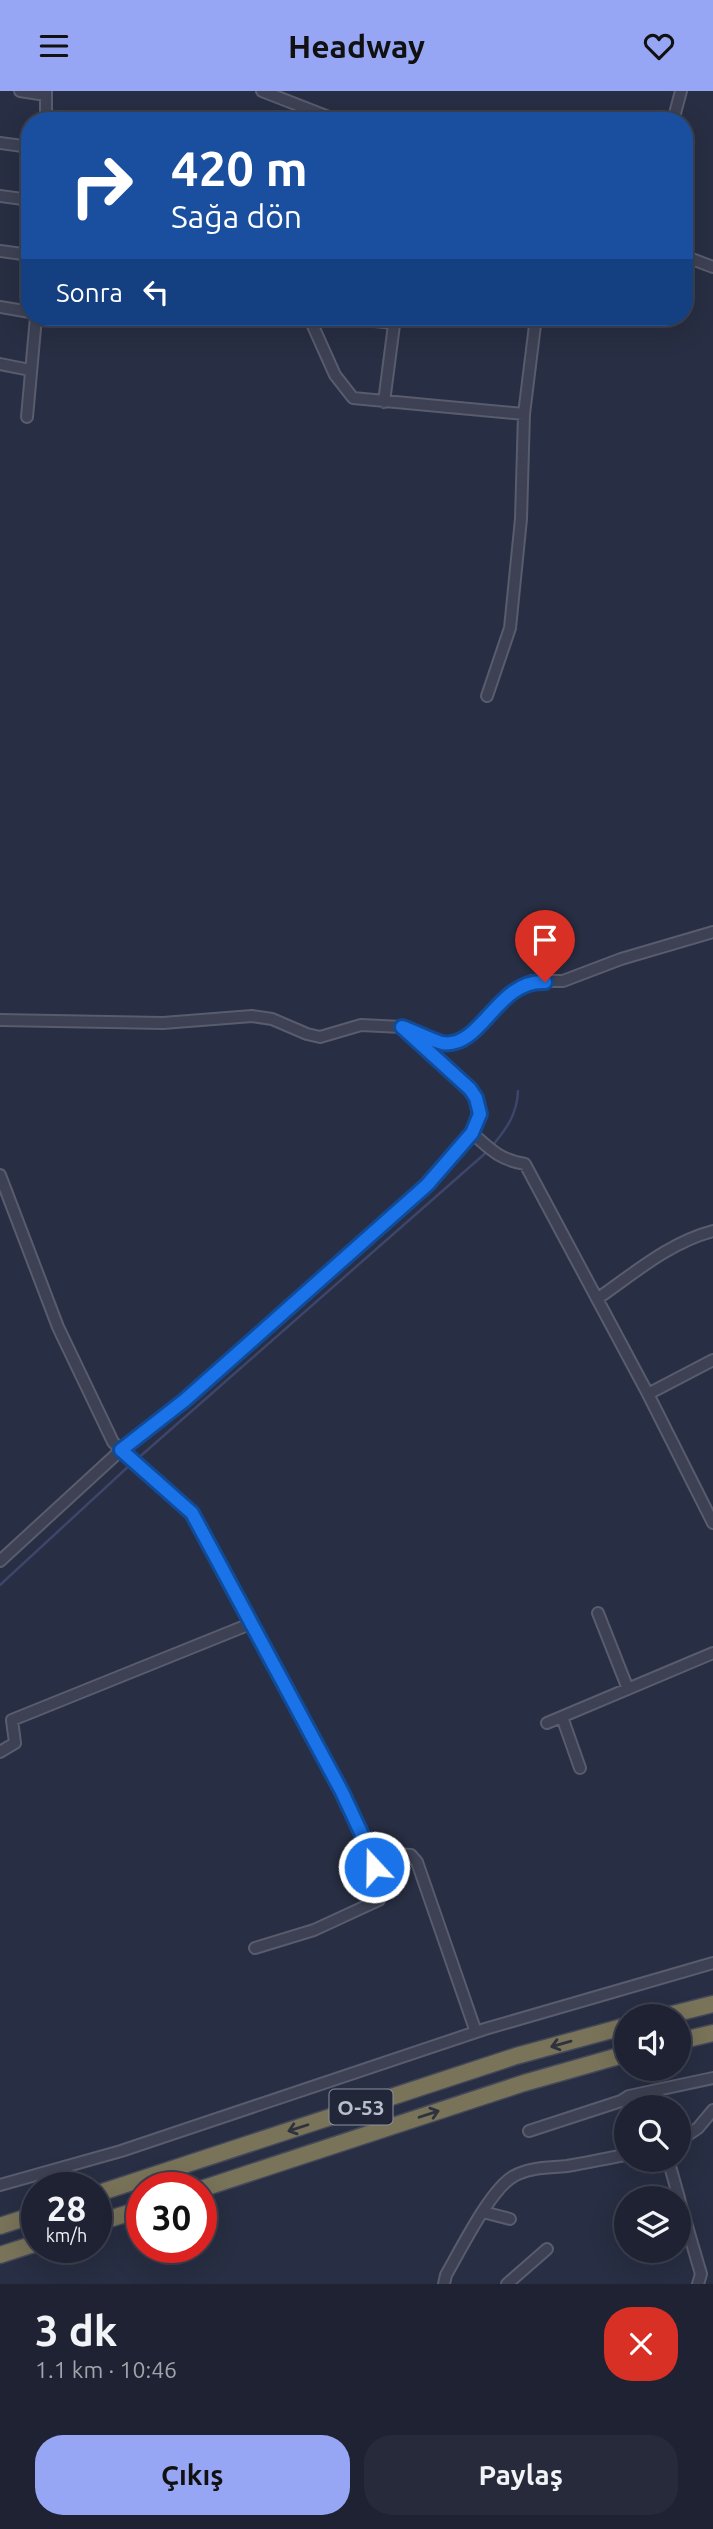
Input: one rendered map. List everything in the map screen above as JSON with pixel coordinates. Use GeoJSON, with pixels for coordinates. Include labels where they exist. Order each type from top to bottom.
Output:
{"type":"FeatureCollection","features":[{"type":"Feature","properties":{"kind":"highway"},"geometry":{"type":"LineString","coordinates":[[691,2010],[713,2004]]}},
{"type":"Feature","properties":{"kind":"highway","name":"O-53"},"geometry":{"type":"LineString","coordinates":[[112,2190],[516,2056],[614,2029]]}},
{"type":"Feature","properties":{"kind":"highway"},"geometry":{"type":"LineString","coordinates":[[691,2038],[713,2033]]}},
{"type":"Feature","properties":{"kind":"highway","name":"O-53"},"geometry":{"type":"LineString","coordinates":[[217,2184],[524,2083],[614,2057]]}},
{"type":"Feature","properties":{"kind":"highway"},"geometry":{"type":"LineString","coordinates":[[0,2226],[21,2219]]}},
{"type":"Feature","properties":{"kind":"highway"},"geometry":{"type":"LineString","coordinates":[[0,2255],[21,2248]]}},
{"type":"Feature","properties":{"kind":"street"},"geometry":{"type":"LineString","coordinates":[[20,91],[46,93],[46,112]]}},
{"type":"Feature","properties":{"kind":"street"},"geometry":{"type":"LineString","coordinates":[[262,91],[315,112]]}},
{"type":"Feature","properties":{"kind":"street"},"geometry":{"type":"LineString","coordinates":[[675,112],[681,91]]}},
{"type":"Feature","properties":{"kind":"street"},"geometry":{"type":"LineString","coordinates":[[0,143],[21,146]]}},
{"type":"Feature","properties":{"kind":"street"},"geometry":{"type":"LineString","coordinates":[[0,196],[21,199]]}},
{"type":"Feature","properties":{"kind":"street"},"geometry":{"type":"LineString","coordinates":[[0,251],[21,254]]}},
{"type":"Feature","properties":{"kind":"street"},"geometry":{"type":"LineString","coordinates":[[693,259],[713,267]]}},
{"type":"Feature","properties":{"kind":"street"},"geometry":{"type":"LineString","coordinates":[[0,307],[21,310]]}},
{"type":"Feature","properties":{"kind":"street"},"geometry":{"type":"LineString","coordinates":[[27,417],[35,326]]}},
{"type":"Feature","properties":{"kind":"street"},"geometry":{"type":"LineString","coordinates":[[313,326],[335,375],[352,398],[524,414]]}},
{"type":"Feature","properties":{"kind":"street"},"geometry":{"type":"LineString","coordinates":[[384,402],[394,326]]}},
{"type":"Feature","properties":{"kind":"street"},"geometry":{"type":"LineString","coordinates":[[487,696],[510,628],[521,519],[524,414],[535,326]]}},
{"type":"Feature","properties":{"kind":"street"},"geometry":{"type":"LineString","coordinates":[[0,363],[30,370]]}},
{"type":"Feature","properties":{"kind":"street"},"geometry":{"type":"LineString","coordinates":[[0,1020],[163,1023],[252,1016],[272,1019],[320,1037],[361,1025],[402,1027],[442,1043],[460,1042],[478,1027],[509,993],[532,981],[563,981],[621,959],[713,932]]}},
{"type":"Feature","properties":{"kind":"street"},"geometry":{"type":"LineString","coordinates":[[0,1561],[387,1222],[476,1136],[480,1114],[476,1098],[470,1089],[402,1027]]}},
{"type":"Feature","properties":{"kind":"street"},"geometry":{"type":"LineString","coordinates":[[476,1136],[499,1156],[524,1164],[648,1394],[713,1523]]}},
{"type":"Feature","properties":{"kind":"street"},"geometry":{"type":"LineString","coordinates":[[0,1175],[58,1327],[113,1442],[141,1470],[192,1513],[336,1780],[370,1852],[382,1891],[379,1900],[314,1930],[255,1948]]}},
{"type":"Feature","properties":{"kind":"street"},"geometry":{"type":"LineString","coordinates":[[597,1299],[649,1262],[682,1243],[713,1231]]}},
{"type":"Feature","properties":{"kind":"street"},"geometry":{"type":"LineString","coordinates":[[648,1394],[713,1360]]}},
{"type":"Feature","properties":{"kind":"street"},"geometry":{"type":"LineString","coordinates":[[598,1612],[628,1689]]}},
{"type":"Feature","properties":{"kind":"street"},"geometry":{"type":"LineString","coordinates":[[0,1752],[15,1744],[12,1720],[250,1624]]}},
{"type":"Feature","properties":{"kind":"street"},"geometry":{"type":"LineString","coordinates":[[547,1723],[713,1653]]}},
{"type":"Feature","properties":{"kind":"street"},"geometry":{"type":"LineString","coordinates":[[562,1717],[580,1768]]}},
{"type":"Feature","properties":{"kind":"street"},"geometry":{"type":"LineString","coordinates":[[370,1852],[411,1855],[417,1862],[476,2032]]}},
{"type":"Feature","properties":{"kind":"street"},"geometry":{"type":"LineString","coordinates":[[0,2185],[121,2151],[476,2032],[713,1963]]}},
{"type":"Feature","properties":{"kind":"street"},"geometry":{"type":"LineString","coordinates":[[529,2131],[629,2096],[713,2078]]}},
{"type":"Feature","properties":{"kind":"street"},"geometry":{"type":"LineString","coordinates":[[691,2133],[713,2110]]}},
{"type":"Feature","properties":{"kind":"street"},"geometry":{"type":"LineString","coordinates":[[444,2284],[446,2275],[483,2212],[501,2186],[512,2177],[529,2170],[614,2157]]}},
{"type":"Feature","properties":{"kind":"street"},"geometry":{"type":"LineString","coordinates":[[483,2212],[510,2219]]}},
{"type":"Feature","properties":{"kind":"street"},"geometry":{"type":"LineString","coordinates":[[691,2239],[701,2274],[698,2284]]}},
{"type":"Feature","properties":{"kind":"street"},"geometry":{"type":"LineString","coordinates":[[507,2284],[547,2249]]}},
{"type":"Feature","properties":{"kind":"waterway"},"geometry":{"type":"LineString","coordinates":[[493,1145],[510,1120],[516,1107],[518,1091]]}},
{"type":"Feature","properties":{"kind":"waterway"},"geometry":{"type":"LineString","coordinates":[[136,1460],[489,1150]]}},
{"type":"Feature","properties":{"kind":"waterway"},"geometry":{"type":"LineString","coordinates":[[0,1585],[131,1464]]}},
{"type":"Feature","properties":{"kind":"route"},"geometry":{"type":"LineString","coordinates":[[374,1867],[370,1852],[342,1792],[192,1513],[121,1450],[185,1400],[387,1222],[427,1185],[472,1133],[480,1114],[476,1098],[470,1089],[402,1027],[442,1043],[460,1042],[478,1027],[509,993],[532,981],[545,982]]}}]}
